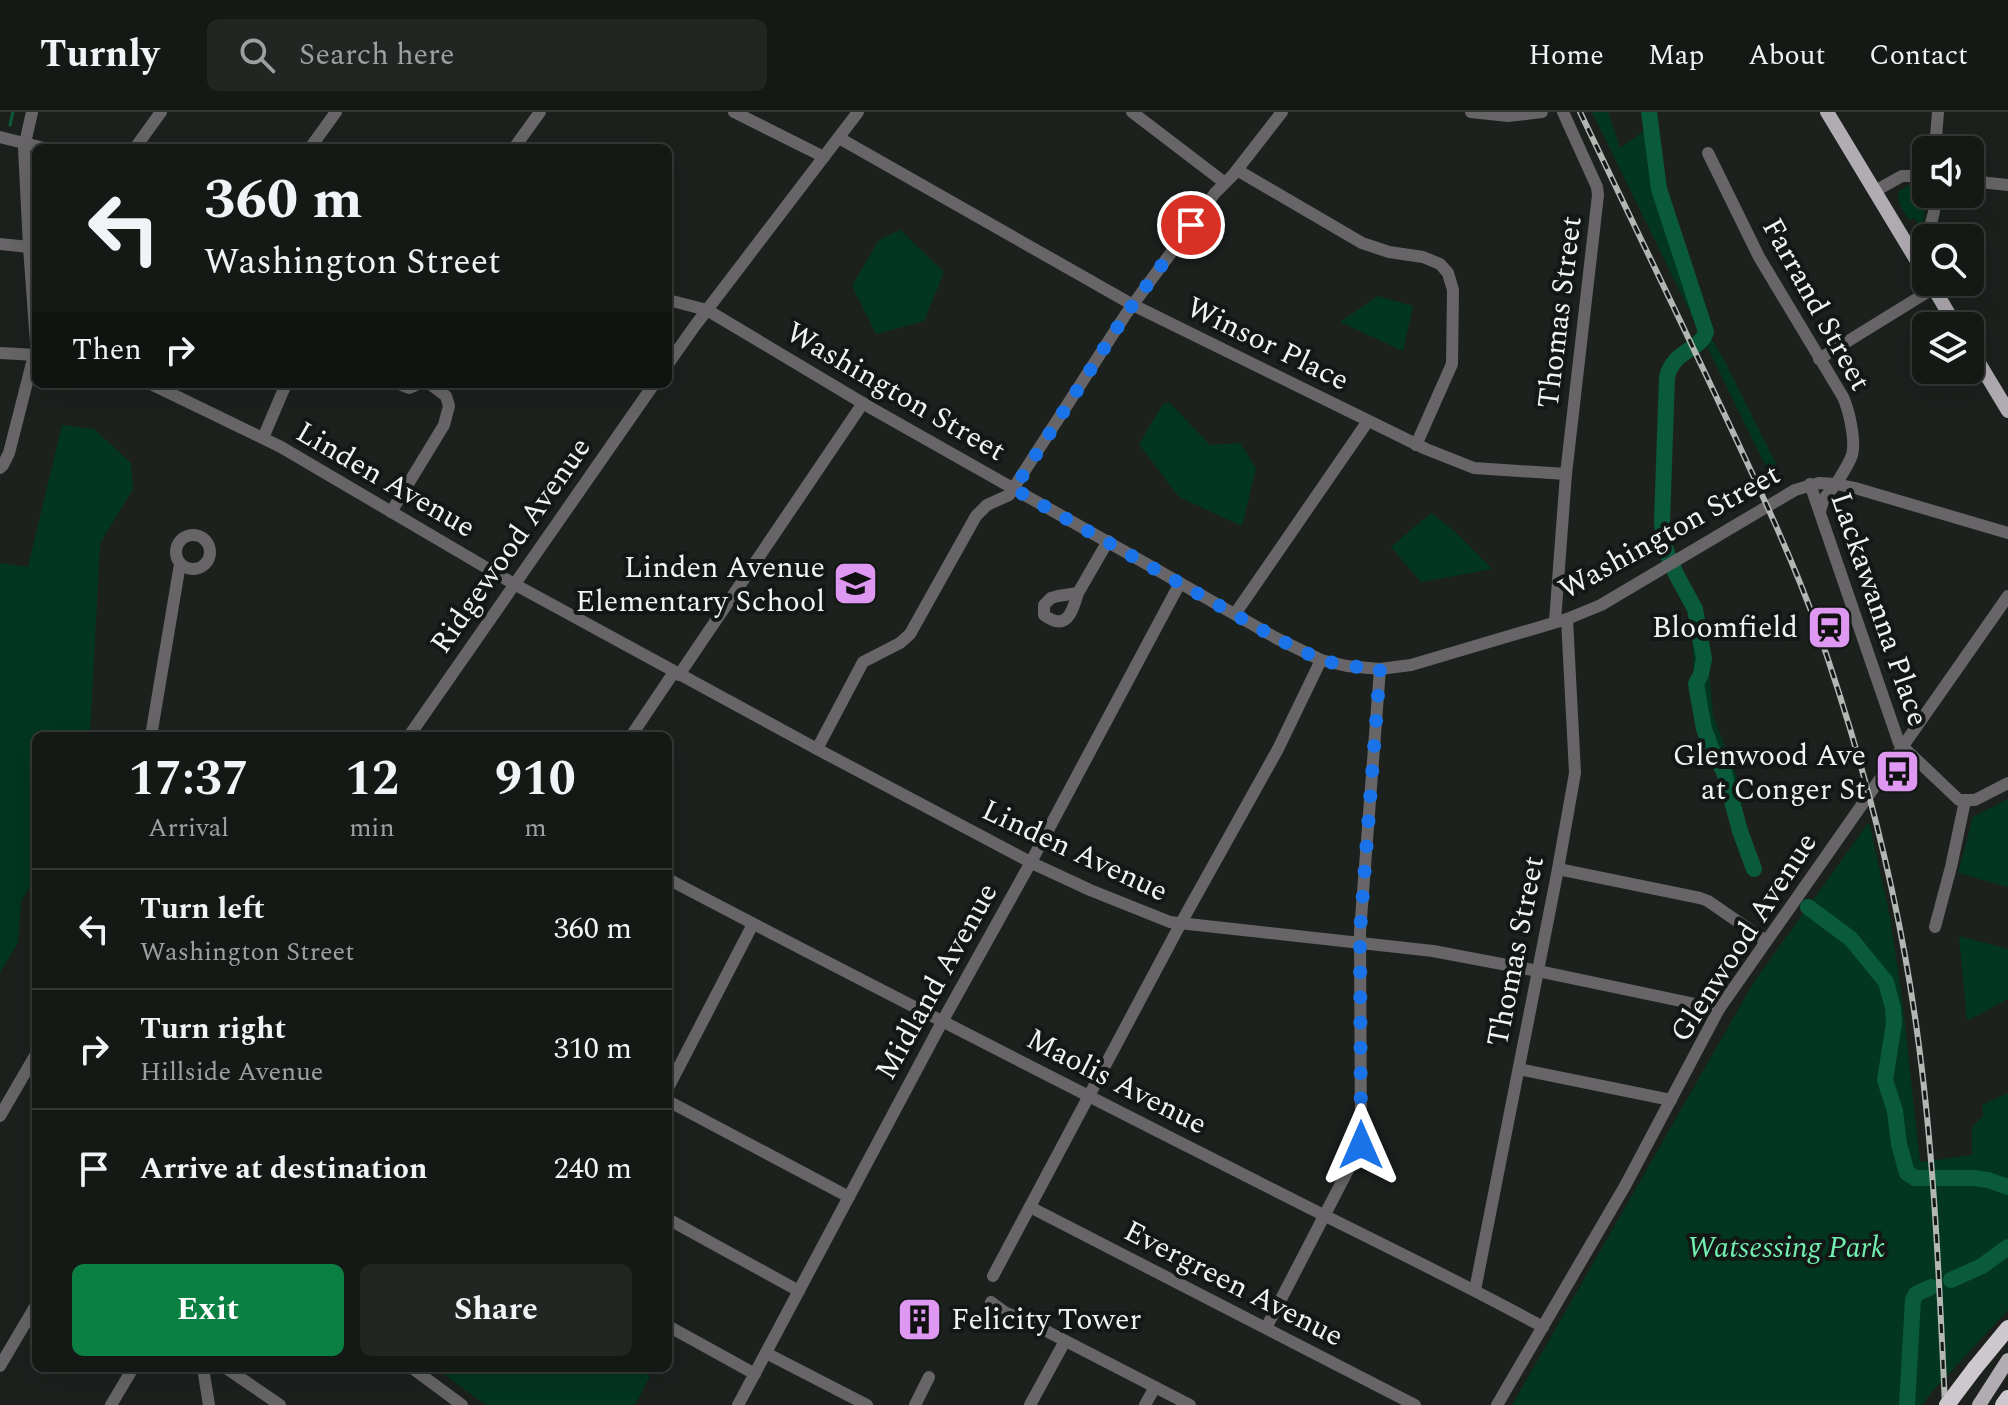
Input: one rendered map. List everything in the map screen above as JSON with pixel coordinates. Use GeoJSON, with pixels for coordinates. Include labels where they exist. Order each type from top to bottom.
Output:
{"type":"FeatureCollection","features":[{"type":"Feature","properties":{"kind":"highway"},"geometry":{"type":"LineString","coordinates":[[1947,1405],[2008,1328]]}},
{"type":"Feature","properties":{"kind":"highway"},"geometry":{"type":"LineString","coordinates":[[2003,1405],[2008,1398]]}},
{"type":"Feature","properties":{"kind":"main road"},"geometry":{"type":"LineString","coordinates":[[1827,112],[1912,252]]}},
{"type":"Feature","properties":{"kind":"main road"},"geometry":{"type":"LineString","coordinates":[[1984,371],[2008,411]]}},
{"type":"Feature","properties":{"kind":"main road"},"geometry":{"type":"LineString","coordinates":[[1979,1405],[2008,1360]]}},
{"type":"Feature","properties":{"kind":"street"},"geometry":{"type":"LineString","coordinates":[[32,112],[25,143],[32,299]]}},
{"type":"Feature","properties":{"kind":"street"},"geometry":{"type":"LineString","coordinates":[[138,144],[161,112]]}},
{"type":"Feature","properties":{"kind":"street"},"geometry":{"type":"LineString","coordinates":[[313,144],[336,112]]}},
{"type":"Feature","properties":{"kind":"street"},"geometry":{"type":"LineString","coordinates":[[517,144],[540,112]]}},
{"type":"Feature","properties":{"kind":"street"},"geometry":{"type":"LineString","coordinates":[[734,112],[824,157]]}},
{"type":"Feature","properties":{"kind":"street"},"geometry":{"type":"LineString","coordinates":[[672,358],[858,112]]}},
{"type":"Feature","properties":{"kind":"street"},"geometry":{"type":"LineString","coordinates":[[1132,112],[1225,183]]}},
{"type":"Feature","properties":{"kind":"street"},"geometry":{"type":"LineString","coordinates":[[817,749],[863,662],[900,643],[910,634],[976,516],[987,505],[1009,495],[1014,489],[1133,305],[1215,193],[1282,112]]}},
{"type":"Feature","properties":{"kind":"street"},"geometry":{"type":"LineString","coordinates":[[1471,112],[1508,116],[1542,112]]}},
{"type":"Feature","properties":{"kind":"street","name":"Thomas Street"},"geometry":{"type":"LineString","coordinates":[[1475,1290],[1575,773],[1561,620],[1566,474],[1598,195],[1563,112]]}},
{"type":"Feature","properties":{"kind":"street"},"geometry":{"type":"LineString","coordinates":[[1936,136],[1938,112]]}},
{"type":"Feature","properties":{"kind":"street"},"geometry":{"type":"LineString","coordinates":[[0,137],[32,145]]}},
{"type":"Feature","properties":{"kind":"street","name":"Winsor Place"},"geometry":{"type":"LineString","coordinates":[[839,138],[1133,305],[1416,445],[1474,468],[1566,474]]}},
{"type":"Feature","properties":{"kind":"street","name":"Farrand Street"},"geometry":{"type":"LineString","coordinates":[[1708,153],[1759,257],[1845,402],[1853,443],[1851,456],[1836,484]]}},
{"type":"Feature","properties":{"kind":"street"},"geometry":{"type":"LineString","coordinates":[[1237,170],[1362,243],[1389,252],[1423,257],[1440,264],[1448,273],[1453,290],[1452,364],[1416,445]]}},
{"type":"Feature","properties":{"kind":"street"},"geometry":{"type":"LineString","coordinates":[[1875,191],[1902,176],[1912,176]]}},
{"type":"Feature","properties":{"kind":"street"},"geometry":{"type":"LineString","coordinates":[[1984,182],[2008,185]]}},
{"type":"Feature","properties":{"kind":"street"},"geometry":{"type":"LineString","coordinates":[[0,244],[29,247]]}},
{"type":"Feature","properties":{"kind":"street"},"geometry":{"type":"LineString","coordinates":[[1819,359],[1912,294]]}},
{"type":"Feature","properties":{"kind":"street","name":"Washington Street"},"geometry":{"type":"LineString","coordinates":[[672,301],[707,310],[863,403],[1276,638],[1321,660],[1347,666],[1380,669],[1411,665],[1601,605],[1810,484],[1855,488],[2008,533]]}},
{"type":"Feature","properties":{"kind":"street"},"geometry":{"type":"LineString","coordinates":[[0,353],[32,351]]}},
{"type":"Feature","properties":{"kind":"street"},"geometry":{"type":"LineString","coordinates":[[0,468],[9,453],[32,363]]}},
{"type":"Feature","properties":{"kind":"street","name":"Linden Avenue"},"geometry":{"type":"LineString","coordinates":[[169,388],[263,438],[514,584],[817,749],[1031,862],[1157,917],[1170,922],[1433,951],[1719,1009]]}},
{"type":"Feature","properties":{"kind":"street"},"geometry":{"type":"LineString","coordinates":[[263,438],[284,388]]}},
{"type":"Feature","properties":{"kind":"street"},"geometry":{"type":"LineString","coordinates":[[391,512],[444,425],[449,406],[446,396],[435,388]]}},
{"type":"Feature","properties":{"kind":"street","name":"Ridgewood Avenue"},"geometry":{"type":"LineString","coordinates":[[412,732],[651,388]]}},
{"type":"Feature","properties":{"kind":"street"},"geometry":{"type":"LineString","coordinates":[[634,732],[863,403]]}},
{"type":"Feature","properties":{"kind":"street"},"geometry":{"type":"LineString","coordinates":[[1235,614],[1368,421]]}},
{"type":"Feature","properties":{"kind":"street","name":"Lackawanna Place"},"geometry":{"type":"LineString","coordinates":[[1810,484],[1903,749]]}},
{"type":"Feature","properties":{"kind":"street","name":"Washington Street"},"geometry":{"type":"LineString","coordinates":[[1820,513],[1827,492],[1836,484]]}},
{"type":"Feature","properties":{"kind":"street"},"geometry":{"type":"LineString","coordinates":[[1078,593],[1108,541]]}},
{"type":"Feature","properties":{"kind":"street"},"geometry":{"type":"LineString","coordinates":[[152,732],[180,564]]}},
{"type":"Feature","properties":{"kind":"street","name":"Midland Avenue"},"geometry":{"type":"LineString","coordinates":[[738,1405],[1180,583]]}},
{"type":"Feature","properties":{"kind":"street","name":"Glenwood Avenue"},"geometry":{"type":"LineString","coordinates":[[1497,1405],[1625,1186],[1719,1009],[2008,596]]}},
{"type":"Feature","properties":{"kind":"street"},"geometry":{"type":"LineString","coordinates":[[993,1276],[1181,923],[1278,749],[1321,660]]}},
{"type":"Feature","properties":{"kind":"street"},"geometry":{"type":"LineString","coordinates":[[1266,1328],[1361,1145],[1360,943],[1380,669]]}},
{"type":"Feature","properties":{"kind":"street"},"geometry":{"type":"LineString","coordinates":[[1903,749],[1959,800],[1975,800],[2008,783]]}},
{"type":"Feature","properties":{"kind":"street"},"geometry":{"type":"LineString","coordinates":[[1935,927],[1965,801]]}},
{"type":"Feature","properties":{"kind":"street"},"geometry":{"type":"LineString","coordinates":[[1558,869],[1703,899],[1766,941]]}},
{"type":"Feature","properties":{"kind":"street","name":"Maolis Avenue"},"geometry":{"type":"LineString","coordinates":[[672,881],[1543,1327]]}},
{"type":"Feature","properties":{"kind":"street"},"geometry":{"type":"LineString","coordinates":[[672,1080],[753,924]]}},
{"type":"Feature","properties":{"kind":"street"},"geometry":{"type":"LineString","coordinates":[[0,1116],[32,1061]]}},
{"type":"Feature","properties":{"kind":"street"},"geometry":{"type":"LineString","coordinates":[[1519,1069],[1671,1100]]}},
{"type":"Feature","properties":{"kind":"street"},"geometry":{"type":"LineString","coordinates":[[672,1103],[849,1197]]}},
{"type":"Feature","properties":{"kind":"street","name":"Evergreen Avenue"},"geometry":{"type":"LineString","coordinates":[[1030,1207],[1415,1405]]}},
{"type":"Feature","properties":{"kind":"street"},"geometry":{"type":"LineString","coordinates":[[672,1221],[799,1291]]}},
{"type":"Feature","properties":{"kind":"street"},"geometry":{"type":"LineString","coordinates":[[991,1302],[1006,1313],[1190,1405]]}},
{"type":"Feature","properties":{"kind":"street"},"geometry":{"type":"LineString","coordinates":[[0,1366],[32,1312]]}},
{"type":"Feature","properties":{"kind":"street"},"geometry":{"type":"LineString","coordinates":[[672,1328],[755,1374]]}},
{"type":"Feature","properties":{"kind":"street"},"geometry":{"type":"LineString","coordinates":[[1030,1405],[1065,1341]]}},
{"type":"Feature","properties":{"kind":"street"},"geometry":{"type":"LineString","coordinates":[[766,1353],[867,1405]]}},
{"type":"Feature","properties":{"kind":"street"},"geometry":{"type":"LineString","coordinates":[[111,1405],[131,1372]]}},
{"type":"Feature","properties":{"kind":"street"},"geometry":{"type":"LineString","coordinates":[[204,1372],[209,1405]]}},
{"type":"Feature","properties":{"kind":"street"},"geometry":{"type":"LineString","coordinates":[[232,1372],[280,1405]]}},
{"type":"Feature","properties":{"kind":"street"},"geometry":{"type":"LineString","coordinates":[[417,1372],[462,1405]]}},
{"type":"Feature","properties":{"kind":"street"},"geometry":{"type":"LineString","coordinates":[[915,1405],[929,1377]]}},
{"type":"Feature","properties":{"kind":"street"},"geometry":{"type":"LineString","coordinates":[[1145,1405],[1155,1387]]}},
{"type":"Feature","properties":{"kind":"green space"},"geometry":{"type":"Polygon","coordinates":[[[1592,112],[1608,112],[1620,148],[1644,131],[1654,131],[1660,184],[1712,340],[1779,470],[1770,475],[1592,112]]]}},
{"type":"Feature","properties":{"kind":"green space"},"geometry":{"type":"Polygon","coordinates":[[[1912,187],[1912,208],[1925,208],[1922,224],[1914,218],[1910,220],[1903,210],[1899,203],[1899,191],[1912,187]]]}},
{"type":"Feature","properties":{"kind":"green space"},"geometry":{"type":"Polygon","coordinates":[[[900,230],[944,272],[924,321],[876,334],[852,286],[879,240],[900,230]]]}},
{"type":"Feature","properties":{"kind":"green space"},"geometry":{"type":"Polygon","coordinates":[[[1378,296],[1413,306],[1403,351],[1340,322],[1378,296]]]}},
{"type":"Feature","properties":{"kind":"green space"},"geometry":{"type":"Polygon","coordinates":[[[1170,403],[1210,445],[1240,443],[1256,468],[1242,526],[1179,497],[1139,444],[1163,404],[1170,403]]]}},
{"type":"Feature","properties":{"kind":"green space"},"geometry":{"type":"Polygon","coordinates":[[[62,425],[94,429],[131,463],[133,489],[100,543],[90,732],[32,732],[32,884],[21,901],[18,943],[0,973],[0,563],[28,567],[62,425]]]}},
{"type":"Feature","properties":{"kind":"green space"},"geometry":{"type":"Polygon","coordinates":[[[1431,513],[1452,529],[1492,569],[1421,582],[1391,547],[1431,513]]]}},
{"type":"Feature","properties":{"kind":"green space"},"geometry":{"type":"Polygon","coordinates":[[[1702,614],[1713,715],[1745,799],[1739,809],[1738,841],[1697,712],[1692,628],[1702,614]]]}},
{"type":"Feature","properties":{"kind":"green space"},"geometry":{"type":"Polygon","coordinates":[[[2008,799],[2008,887],[1958,873],[1973,817],[2008,799]]]}},
{"type":"Feature","properties":{"kind":"green space","name":"Watsessing Park"},"geometry":{"type":"Polygon","coordinates":[[[1869,822],[1890,917],[1920,1162],[1972,1155],[1972,1127],[1983,1116],[1982,1105],[2008,1093],[2008,1310],[1923,1405],[1512,1405],[1754,982],[1869,822]]]}},
{"type":"Feature","properties":{"kind":"green space"},"geometry":{"type":"Polygon","coordinates":[[[1959,936],[2008,949],[2008,999],[1967,1021],[1959,936]]]}},
{"type":"Feature","properties":{"kind":"green space"},"geometry":{"type":"Polygon","coordinates":[[[441,1372],[642,1372],[650,1376],[635,1405],[486,1405],[441,1372]]]}},
{"type":"Feature","properties":{"kind":"waterway"},"geometry":{"type":"LineString","coordinates":[[10,125],[13,112]]}},
{"type":"Feature","properties":{"kind":"waterway"},"geometry":{"type":"LineString","coordinates":[[1649,112],[1659,189],[1706,332],[1698,344],[1675,361],[1667,377],[1662,522],[1664,546],[1695,609],[1704,659],[1696,684],[1704,729],[1724,772],[1754,869]]}},
{"type":"Feature","properties":{"kind":"waterway"},"geometry":{"type":"LineString","coordinates":[[1808,907],[1851,939],[1886,982],[1894,1023],[1885,1080],[1895,1111],[1907,1173],[1915,1178],[1988,1180],[2008,1187]]}},
{"type":"Feature","properties":{"kind":"waterway"},"geometry":{"type":"LineString","coordinates":[[1951,1280],[1982,1266],[2008,1247]]}},
{"type":"Feature","properties":{"kind":"waterway"},"geometry":{"type":"LineString","coordinates":[[1907,1405],[1913,1300],[1916,1294],[1931,1287]]}},
{"type":"Feature","properties":{"kind":"railway"},"geometry":{"type":"LineString","coordinates":[[1580,112],[1787,550],[1817,627],[1849,724],[1888,873],[1916,1024],[1935,1214],[1945,1405]]}},
{"type":"Feature","properties":{"kind":"place","name":"Linden Avenue Elementary School"},"geometry":{"type":"Point","coordinates":[856,584]}},
{"type":"Feature","properties":{"kind":"place","name":"Bloomfield"},"geometry":{"type":"Point","coordinates":[1829,627]}},
{"type":"Feature","properties":{"kind":"place","name":"Glenwood Ave at Conger St"},"geometry":{"type":"Point","coordinates":[1897,772]}},
{"type":"Feature","properties":{"kind":"place","name":"Felicity Tower"},"geometry":{"type":"Point","coordinates":[920,1319]}},
{"type":"Feature","properties":{"kind":"route"},"geometry":{"type":"LineString","coordinates":[[1191,225],[1126,314],[1014,489],[1276,638],[1321,660],[1380,669],[1360,932],[1361,1145]]}}]}
